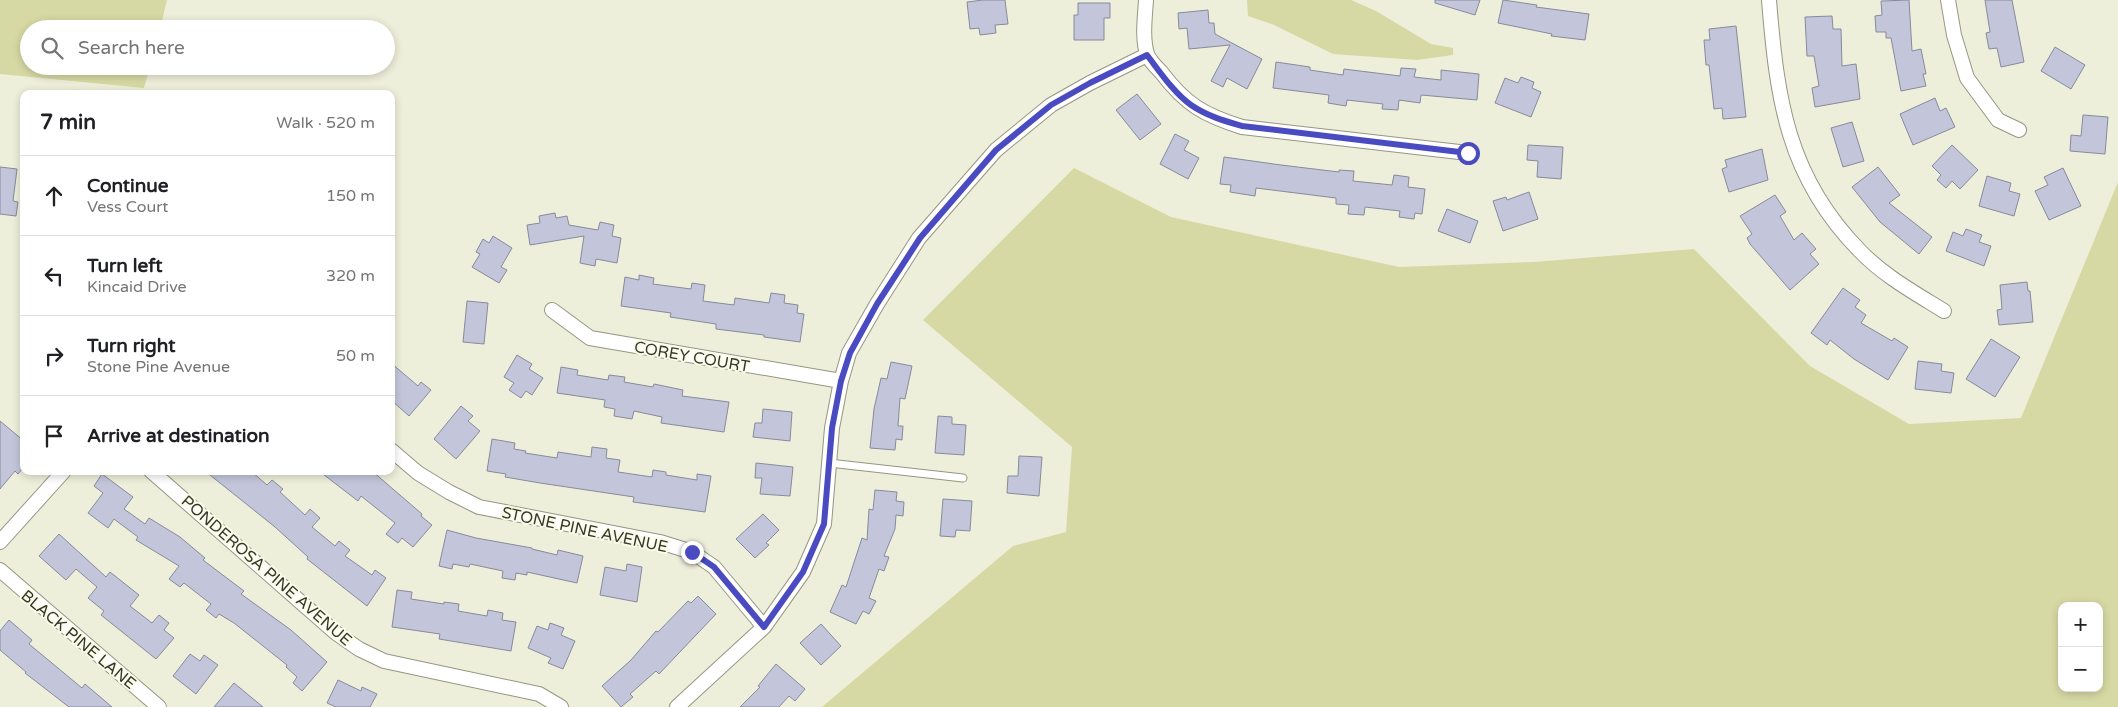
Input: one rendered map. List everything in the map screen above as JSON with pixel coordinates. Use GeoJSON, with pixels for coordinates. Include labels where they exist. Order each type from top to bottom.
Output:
{"type":"FeatureCollection","features":[{"type":"Feature","properties":{"kind":"street"},"geometry":{"type":"LineString","coordinates":[[1146,0],[1144,21],[1147,55],[1190,105],[1215,118],[1242,126],[1468,153]]}},
{"type":"Feature","properties":{"kind":"street"},"geometry":{"type":"LineString","coordinates":[[1769,0],[1774,62],[1782,112],[1798,159],[1818,198],[1861,252],[1893,279],[1944,311]]}},
{"type":"Feature","properties":{"kind":"street"},"geometry":{"type":"LineString","coordinates":[[1948,0],[1954,35],[1967,78],[1998,120],[2019,130]]}},
{"type":"Feature","properties":{"kind":"street"},"geometry":{"type":"LineString","coordinates":[[677,707],[764,627],[803,572],[824,524],[832,428],[841,381],[850,353],[877,304],[920,238],[996,150],[1051,105],[1147,55]]}},
{"type":"Feature","properties":{"kind":"street","name":"COREY COURT"},"geometry":{"type":"LineString","coordinates":[[552,310],[590,338],[841,381]]}},
{"type":"Feature","properties":{"kind":"street","name":"STONE PINE AVENUE"},"geometry":{"type":"LineString","coordinates":[[395,453],[418,473],[448,492],[479,507],[660,542],[692,552],[714,567],[764,627]]}},
{"type":"Feature","properties":{"kind":"street"},"geometry":{"type":"LineString","coordinates":[[0,542],[60,475]]}},
{"type":"Feature","properties":{"kind":"street","name":"PONDEROSA PINE AVENUE"},"geometry":{"type":"LineString","coordinates":[[156,475],[336,634],[359,649],[384,661],[539,694],[561,707]]}},
{"type":"Feature","properties":{"kind":"street","name":"BLACK PINE LANE"},"geometry":{"type":"LineString","coordinates":[[0,570],[159,707]]}},
{"type":"Feature","properties":{"kind":"lane"},"geometry":{"type":"LineString","coordinates":[[829,463],[963,478]]}},
{"type":"Feature","properties":{"kind":"green space"},"geometry":{"type":"Polygon","coordinates":[[[0,0],[167,0],[162,20],[20,20],[20,75],[148,75],[144,88],[0,74],[0,0]]]}},
{"type":"Feature","properties":{"kind":"green space"},"geometry":{"type":"Polygon","coordinates":[[[1247,0],[1351,0],[1376,11],[1431,44],[1453,48],[1453,55],[1417,60],[1333,54],[1274,25],[1248,16],[1247,0]]]}},
{"type":"Feature","properties":{"kind":"green space"},"geometry":{"type":"Polygon","coordinates":[[[1074,168],[1171,217],[1399,267],[1534,262],[1694,249],[1810,366],[1909,424],[2021,418],[2118,182],[2118,707],[822,707],[1013,546],[1066,532],[1072,447],[923,320],[1074,168]]]}},
{"type":"Feature","properties":{"kind":"building"},"geometry":{"type":"Polygon","coordinates":[[[1005,0],[1008,24],[995,25],[996,33],[980,35],[979,28],[970,29],[967,2],[1005,0]]]}},
{"type":"Feature","properties":{"kind":"building"},"geometry":{"type":"Polygon","coordinates":[[[1435,0],[1480,0],[1475,15],[1435,3],[1435,0]]]}},
{"type":"Feature","properties":{"kind":"building"},"geometry":{"type":"Polygon","coordinates":[[[1503,0],[1537,5],[1536,7],[1589,14],[1585,40],[1551,36],[1552,34],[1498,23],[1503,0]]]}},
{"type":"Feature","properties":{"kind":"building"},"geometry":{"type":"Polygon","coordinates":[[[1909,0],[1912,51],[1921,49],[1926,74],[1923,74],[1926,86],[1901,91],[1891,38],[1886,38],[1886,32],[1876,32],[1875,16],[1882,15],[1881,1],[1909,0]]]}},
{"type":"Feature","properties":{"kind":"building"},"geometry":{"type":"Polygon","coordinates":[[[1985,0],[2012,0],[2024,62],[2001,67],[1997,48],[1989,49],[1986,33],[1990,32],[1985,0]]]}},
{"type":"Feature","properties":{"kind":"building"},"geometry":{"type":"Polygon","coordinates":[[[1078,3],[1110,3],[1110,18],[1104,18],[1104,40],[1074,40],[1074,15],[1078,15],[1078,3]]]}},
{"type":"Feature","properties":{"kind":"building"},"geometry":{"type":"Polygon","coordinates":[[[1208,10],[1209,23],[1214,23],[1215,34],[1262,59],[1247,89],[1227,78],[1223,87],[1211,81],[1230,45],[1189,49],[1187,28],[1179,29],[1178,13],[1208,10]]]}},
{"type":"Feature","properties":{"kind":"building"},"geometry":{"type":"Polygon","coordinates":[[[1832,16],[1833,29],[1841,29],[1842,66],[1856,64],[1860,99],[1815,107],[1812,88],[1819,86],[1814,56],[1807,56],[1805,17],[1832,16]]]}},
{"type":"Feature","properties":{"kind":"building"},"geometry":{"type":"Polygon","coordinates":[[[1736,26],[1746,117],[1723,119],[1722,108],[1714,109],[1709,65],[1706,65],[1704,40],[1710,40],[1709,29],[1736,26]]]}},
{"type":"Feature","properties":{"kind":"building"},"geometry":{"type":"Polygon","coordinates":[[[2055,47],[2085,65],[2071,89],[2041,71],[2055,47]]]}},
{"type":"Feature","properties":{"kind":"building"},"geometry":{"type":"Polygon","coordinates":[[[1276,62],[1310,67],[1310,70],[1343,75],[1344,69],[1400,76],[1401,68],[1416,69],[1414,77],[1441,80],[1441,70],[1479,74],[1477,100],[1421,95],[1420,103],[1399,100],[1398,110],[1382,109],[1383,104],[1347,100],[1346,106],[1328,103],[1329,95],[1273,88],[1276,62]]]}},
{"type":"Feature","properties":{"kind":"building"},"geometry":{"type":"Polygon","coordinates":[[[1521,77],[1534,82],[1532,88],[1541,92],[1531,117],[1495,103],[1505,78],[1518,83],[1521,77]]]}},
{"type":"Feature","properties":{"kind":"building"},"geometry":{"type":"Polygon","coordinates":[[[1137,94],[1161,124],[1140,140],[1116,110],[1137,94]]]}},
{"type":"Feature","properties":{"kind":"building"},"geometry":{"type":"Polygon","coordinates":[[[1935,98],[1940,111],[1946,108],[1955,127],[1913,145],[1900,114],[1935,98]]]}},
{"type":"Feature","properties":{"kind":"building"},"geometry":{"type":"Polygon","coordinates":[[[2083,115],[2108,117],[2105,154],[2070,151],[2071,135],[2081,136],[2083,115]]]}},
{"type":"Feature","properties":{"kind":"building"},"geometry":{"type":"Polygon","coordinates":[[[1852,122],[1864,161],[1843,167],[1831,128],[1852,122]]]}},
{"type":"Feature","properties":{"kind":"building"},"geometry":{"type":"Polygon","coordinates":[[[1175,134],[1189,141],[1184,150],[1199,158],[1188,179],[1160,164],[1175,134]]]}},
{"type":"Feature","properties":{"kind":"building"},"geometry":{"type":"Polygon","coordinates":[[[1528,145],[1563,147],[1561,179],[1537,177],[1538,161],[1527,160],[1528,145]]]}},
{"type":"Feature","properties":{"kind":"building"},"geometry":{"type":"Polygon","coordinates":[[[1952,145],[1978,170],[1960,189],[1952,181],[1946,188],[1937,180],[1941,175],[1932,166],[1952,145]]]}},
{"type":"Feature","properties":{"kind":"building"},"geometry":{"type":"Polygon","coordinates":[[[1762,149],[1768,180],[1729,192],[1722,169],[1727,167],[1725,160],[1762,149]]]}},
{"type":"Feature","properties":{"kind":"building"},"geometry":{"type":"Polygon","coordinates":[[[1224,157],[1339,172],[1339,170],[1354,171],[1353,181],[1392,185],[1394,175],[1409,177],[1408,187],[1425,189],[1422,214],[1415,213],[1414,219],[1399,217],[1400,211],[1365,207],[1364,215],[1348,214],[1349,205],[1336,204],[1336,198],[1256,188],[1255,196],[1230,192],[1231,185],[1220,184],[1224,157]]]}},
{"type":"Feature","properties":{"kind":"building"},"geometry":{"type":"Polygon","coordinates":[[[0,167],[17,169],[13,201],[18,202],[16,216],[0,214],[0,167]]]}},
{"type":"Feature","properties":{"kind":"building"},"geometry":{"type":"Polygon","coordinates":[[[1878,167],[1900,195],[1889,203],[1932,237],[1919,254],[1880,222],[1852,187],[1878,167]]]}},
{"type":"Feature","properties":{"kind":"building"},"geometry":{"type":"Polygon","coordinates":[[[2063,168],[2081,206],[2049,220],[2035,191],[2048,185],[2044,177],[2063,168]]]}},
{"type":"Feature","properties":{"kind":"building"},"geometry":{"type":"Polygon","coordinates":[[[1987,176],[2011,183],[2009,191],[2020,194],[2014,216],[1979,206],[1987,176]]]}},
{"type":"Feature","properties":{"kind":"building"},"geometry":{"type":"Polygon","coordinates":[[[1529,192],[1538,219],[1503,231],[1493,201],[1506,197],[1507,200],[1529,192]]]}},
{"type":"Feature","properties":{"kind":"building"},"geometry":{"type":"Polygon","coordinates":[[[1775,195],[1786,212],[1780,216],[1794,240],[1802,233],[1816,249],[1810,254],[1819,264],[1790,290],[1750,244],[1747,238],[1752,234],[1740,216],[1775,195]]]}},
{"type":"Feature","properties":{"kind":"building"},"geometry":{"type":"Polygon","coordinates":[[[1447,209],[1478,221],[1470,243],[1438,231],[1447,209]]]}},
{"type":"Feature","properties":{"kind":"building"},"geometry":{"type":"Polygon","coordinates":[[[555,213],[556,218],[567,216],[569,225],[598,230],[600,222],[614,225],[612,236],[621,238],[617,263],[596,259],[595,266],[580,263],[584,236],[530,245],[527,225],[540,223],[539,216],[555,213]]]}},
{"type":"Feature","properties":{"kind":"building"},"geometry":{"type":"Polygon","coordinates":[[[1966,229],[1982,235],[1979,242],[1991,246],[1984,266],[1946,251],[1953,232],[1963,236],[1966,229]]]}},
{"type":"Feature","properties":{"kind":"building"},"geometry":{"type":"Polygon","coordinates":[[[493,236],[512,248],[501,267],[507,270],[499,283],[472,267],[480,254],[476,252],[483,239],[489,243],[493,236]]]}},
{"type":"Feature","properties":{"kind":"building"},"geometry":{"type":"Polygon","coordinates":[[[639,275],[654,278],[653,284],[691,289],[692,283],[705,285],[703,301],[734,305],[735,298],[769,303],[771,293],[785,295],[784,303],[798,305],[797,313],[804,314],[800,342],[716,329],[716,324],[670,317],[671,313],[621,306],[625,277],[639,280],[639,275]]]}},
{"type":"Feature","properties":{"kind":"building"},"geometry":{"type":"Polygon","coordinates":[[[2027,282],[2028,291],[2030,291],[2033,322],[1999,325],[1997,310],[2002,309],[2000,285],[2027,282]]]}},
{"type":"Feature","properties":{"kind":"building"},"geometry":{"type":"Polygon","coordinates":[[[1843,288],[1860,300],[1855,307],[1866,315],[1861,323],[1892,341],[1894,338],[1908,347],[1888,380],[1854,359],[1830,340],[1827,345],[1811,333],[1843,288]]]}},
{"type":"Feature","properties":{"kind":"building"},"geometry":{"type":"Polygon","coordinates":[[[467,301],[488,303],[484,344],[463,342],[467,301]]]}},
{"type":"Feature","properties":{"kind":"building"},"geometry":{"type":"Polygon","coordinates":[[[1991,339],[2020,357],[1995,397],[1966,379],[1991,339]]]}},
{"type":"Feature","properties":{"kind":"building"},"geometry":{"type":"Polygon","coordinates":[[[517,355],[532,364],[529,369],[543,378],[532,395],[526,391],[521,398],[509,390],[514,383],[504,377],[517,355]]]}},
{"type":"Feature","properties":{"kind":"building"},"geometry":{"type":"Polygon","coordinates":[[[1918,361],[1942,364],[1941,371],[1954,373],[1951,393],[1915,389],[1918,361]]]}},
{"type":"Feature","properties":{"kind":"building"},"geometry":{"type":"Polygon","coordinates":[[[891,362],[912,366],[905,399],[900,398],[898,426],[903,426],[902,440],[896,439],[895,450],[870,448],[874,409],[881,378],[887,379],[891,362]]]}},
{"type":"Feature","properties":{"kind":"building"},"geometry":{"type":"Polygon","coordinates":[[[395,366],[418,386],[421,382],[431,390],[409,416],[395,404],[395,366]]]}},
{"type":"Feature","properties":{"kind":"building"},"geometry":{"type":"Polygon","coordinates":[[[561,367],[578,370],[577,375],[608,380],[609,375],[625,377],[624,382],[653,387],[654,384],[683,390],[682,396],[729,402],[724,432],[661,423],[662,417],[634,411],[632,419],[614,416],[615,409],[604,407],[605,400],[557,393],[561,367]]]}},
{"type":"Feature","properties":{"kind":"building"},"geometry":{"type":"Polygon","coordinates":[[[461,406],[473,416],[468,421],[480,431],[456,459],[434,439],[461,406]]]}},
{"type":"Feature","properties":{"kind":"building"},"geometry":{"type":"Polygon","coordinates":[[[763,409],[792,412],[790,441],[753,437],[755,423],[762,423],[763,409]]]}},
{"type":"Feature","properties":{"kind":"building"},"geometry":{"type":"Polygon","coordinates":[[[938,416],[952,417],[952,424],[966,425],[964,455],[935,453],[938,416]]]}},
{"type":"Feature","properties":{"kind":"building"},"geometry":{"type":"Polygon","coordinates":[[[0,421],[20,438],[20,472],[18,474],[15,471],[0,489],[0,421]]]}},
{"type":"Feature","properties":{"kind":"building"},"geometry":{"type":"Polygon","coordinates":[[[492,439],[515,443],[514,449],[526,451],[525,453],[557,458],[558,452],[591,457],[592,447],[607,449],[606,458],[620,460],[618,472],[652,477],[653,470],[666,472],[666,475],[697,480],[697,474],[711,476],[705,512],[633,502],[634,497],[505,477],[506,474],[487,471],[492,439]]]}},
{"type":"Feature","properties":{"kind":"building"},"geometry":{"type":"Polygon","coordinates":[[[1019,456],[1042,457],[1039,496],[1007,493],[1008,476],[1018,476],[1019,456]]]}},
{"type":"Feature","properties":{"kind":"building"},"geometry":{"type":"Polygon","coordinates":[[[756,463],[793,467],[790,496],[760,494],[762,478],[755,478],[756,463]]]}},
{"type":"Feature","properties":{"kind":"building"},"geometry":{"type":"Polygon","coordinates":[[[101,475],[103,475],[133,497],[124,509],[145,524],[149,518],[180,537],[205,558],[203,560],[244,591],[241,594],[291,630],[327,662],[302,691],[293,683],[297,677],[286,667],[287,665],[234,623],[219,614],[216,618],[206,610],[211,604],[184,583],[180,587],[169,579],[179,566],[136,540],[138,537],[114,519],[108,528],[88,513],[103,493],[94,486],[101,475]]]}},
{"type":"Feature","properties":{"kind":"building"},"geometry":{"type":"Polygon","coordinates":[[[210,475],[256,475],[267,485],[272,480],[283,489],[280,492],[305,515],[310,509],[320,518],[312,527],[335,546],[339,541],[350,550],[345,556],[372,575],[375,570],[386,578],[367,606],[307,559],[308,557],[275,527],[210,475]]]}},
{"type":"Feature","properties":{"kind":"building"},"geometry":{"type":"Polygon","coordinates":[[[324,475],[377,475],[432,525],[413,547],[402,538],[398,543],[386,534],[395,523],[361,496],[358,501],[324,475]]]}},
{"type":"Feature","properties":{"kind":"building"},"geometry":{"type":"Polygon","coordinates":[[[875,490],[897,492],[896,501],[904,502],[903,516],[896,515],[895,529],[884,556],[889,557],[884,571],[879,569],[869,598],[876,601],[869,614],[863,611],[856,624],[830,612],[842,585],[846,587],[862,538],[867,540],[869,509],[873,510],[875,490]]]}},
{"type":"Feature","properties":{"kind":"building"},"geometry":{"type":"Polygon","coordinates":[[[943,499],[972,501],[970,531],[956,530],[955,537],[940,536],[943,499]]]}},
{"type":"Feature","properties":{"kind":"building"},"geometry":{"type":"Polygon","coordinates":[[[763,514],[779,530],[766,543],[769,545],[755,558],[736,539],[763,514]]]}},
{"type":"Feature","properties":{"kind":"building"},"geometry":{"type":"Polygon","coordinates":[[[447,530],[557,555],[558,550],[583,556],[577,583],[527,572],[527,575],[516,573],[515,580],[502,578],[503,571],[470,564],[469,567],[453,564],[452,569],[439,566],[447,530]]]}},
{"type":"Feature","properties":{"kind":"building"},"geometry":{"type":"Polygon","coordinates":[[[59,534],[106,577],[110,572],[139,595],[130,606],[152,623],[159,615],[169,623],[164,630],[174,638],[156,659],[101,615],[104,611],[88,598],[97,587],[76,569],[66,580],[39,556],[59,534]]]}},
{"type":"Feature","properties":{"kind":"building"},"geometry":{"type":"Polygon","coordinates":[[[627,564],[642,567],[637,602],[600,595],[605,567],[626,571],[627,564]]]}},
{"type":"Feature","properties":{"kind":"building"},"geometry":{"type":"Polygon","coordinates":[[[397,590],[412,592],[411,599],[444,604],[444,602],[459,604],[458,611],[487,616],[488,610],[503,613],[502,620],[516,622],[511,651],[439,639],[440,634],[392,627],[397,590]]]}},
{"type":"Feature","properties":{"kind":"building"},"geometry":{"type":"Polygon","coordinates":[[[698,596],[716,614],[659,674],[656,671],[630,694],[633,697],[621,707],[602,686],[631,660],[656,631],[658,632],[688,601],[691,603],[698,596]]]}},
{"type":"Feature","properties":{"kind":"building"},"geometry":{"type":"Polygon","coordinates":[[[9,620],[32,640],[29,644],[82,688],[85,684],[112,707],[69,707],[25,673],[0,650],[0,631],[9,620]]]}},
{"type":"Feature","properties":{"kind":"building"},"geometry":{"type":"Polygon","coordinates":[[[550,623],[564,628],[561,635],[575,641],[563,669],[548,663],[551,658],[528,648],[537,626],[548,630],[550,623]]]}},
{"type":"Feature","properties":{"kind":"building"},"geometry":{"type":"Polygon","coordinates":[[[821,624],[841,646],[821,665],[800,643],[821,624]]]}},
{"type":"Feature","properties":{"kind":"building"},"geometry":{"type":"Polygon","coordinates":[[[190,654],[200,661],[204,655],[218,665],[196,694],[173,676],[190,654]]]}},
{"type":"Feature","properties":{"kind":"building"},"geometry":{"type":"Polygon","coordinates":[[[776,664],[805,689],[795,701],[789,696],[779,707],[740,707],[760,687],[758,686],[776,664]]]}},
{"type":"Feature","properties":{"kind":"building"},"geometry":{"type":"Polygon","coordinates":[[[338,680],[361,691],[362,687],[377,694],[370,707],[336,707],[327,703],[338,680]]]}},
{"type":"Feature","properties":{"kind":"building"},"geometry":{"type":"Polygon","coordinates":[[[234,683],[263,707],[214,707],[234,683]]]}},
{"type":"Feature","properties":{"kind":"route"},"geometry":{"type":"LineString","coordinates":[[692,552],[714,567],[764,627],[803,572],[824,524],[832,428],[841,381],[850,353],[877,304],[920,238],[996,150],[1051,105],[1090,83],[1147,55],[1190,105],[1215,118],[1242,126],[1468,153]]}}]}
